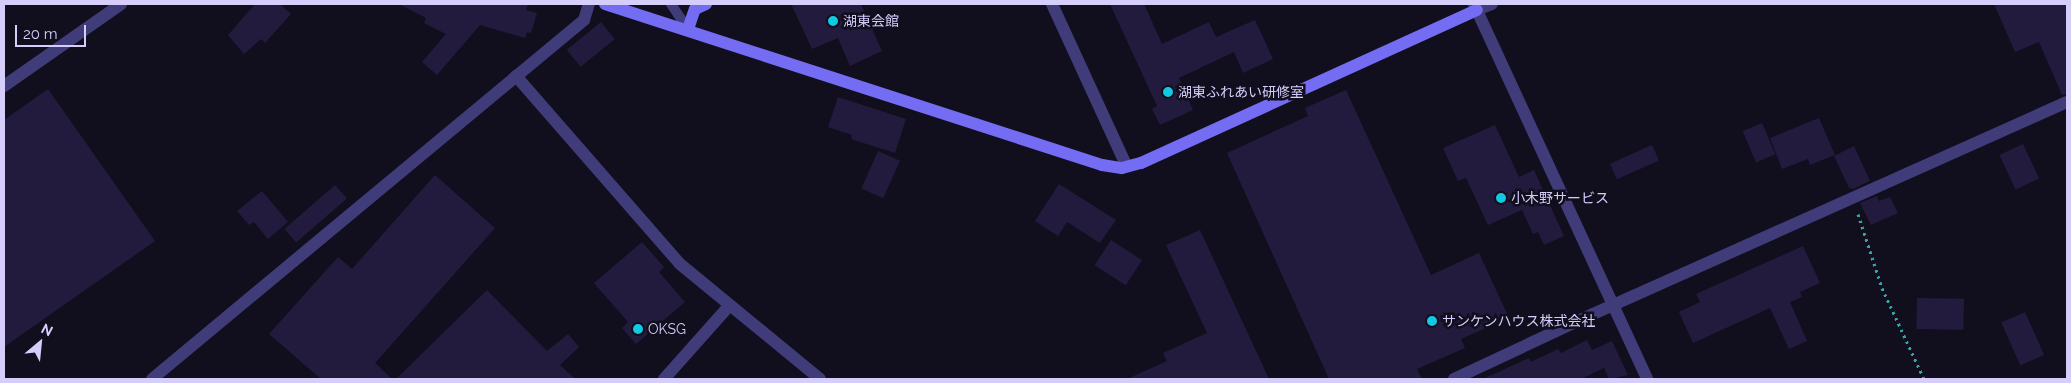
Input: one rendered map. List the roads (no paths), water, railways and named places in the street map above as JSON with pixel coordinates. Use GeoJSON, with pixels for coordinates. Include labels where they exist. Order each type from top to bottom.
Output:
{"type":"FeatureCollection","features":[{"type":"Feature","properties":{"kind":"street"},"geometry":{"type":"LineString","coordinates":[[4,86],[121,4]]}},
{"type":"Feature","properties":{"kind":"street"},"geometry":{"type":"LineString","coordinates":[[152,379],[584,20],[589,4]]}},
{"type":"Feature","properties":{"kind":"street"},"geometry":{"type":"LineString","coordinates":[[604,4],[688,29],[1102,165],[1127,167],[1476,7],[1492,4]]}},
{"type":"Feature","properties":{"kind":"street"},"geometry":{"type":"LineString","coordinates":[[688,29],[695,9],[706,4]]}},
{"type":"Feature","properties":{"kind":"street"},"geometry":{"type":"LineString","coordinates":[[1052,4],[1127,167]]}},
{"type":"Feature","properties":{"kind":"street"},"geometry":{"type":"LineString","coordinates":[[1476,7],[1647,379]]}},
{"type":"Feature","properties":{"kind":"street"},"geometry":{"type":"LineString","coordinates":[[516,76],[680,264],[820,379]]}},
{"type":"Feature","properties":{"kind":"street"},"geometry":{"type":"LineString","coordinates":[[1454,379],[2067,102]]}},
{"type":"Feature","properties":{"kind":"street"},"geometry":{"type":"LineString","coordinates":[[664,379],[730,305]]}},
{"type":"Feature","properties":{"kind":"lane"},"geometry":{"type":"LineString","coordinates":[[671,4],[688,29]]}},
{"type":"Feature","properties":{"kind":"place","name":"湖東会館"},"geometry":{"type":"Point","coordinates":[833,21]}},
{"type":"Feature","properties":{"kind":"place","name":"湖東ふれあい研修室"},"geometry":{"type":"Point","coordinates":[1168,92]}},
{"type":"Feature","properties":{"kind":"place","name":"小木野サービス"},"geometry":{"type":"Point","coordinates":[1501,198]}},
{"type":"Feature","properties":{"kind":"place","name":"サンケンハウス株式会社"},"geometry":{"type":"Point","coordinates":[1432,321]}},
{"type":"Feature","properties":{"kind":"place","name":"OKSG"},"geometry":{"type":"Point","coordinates":[638,329]}}]}
